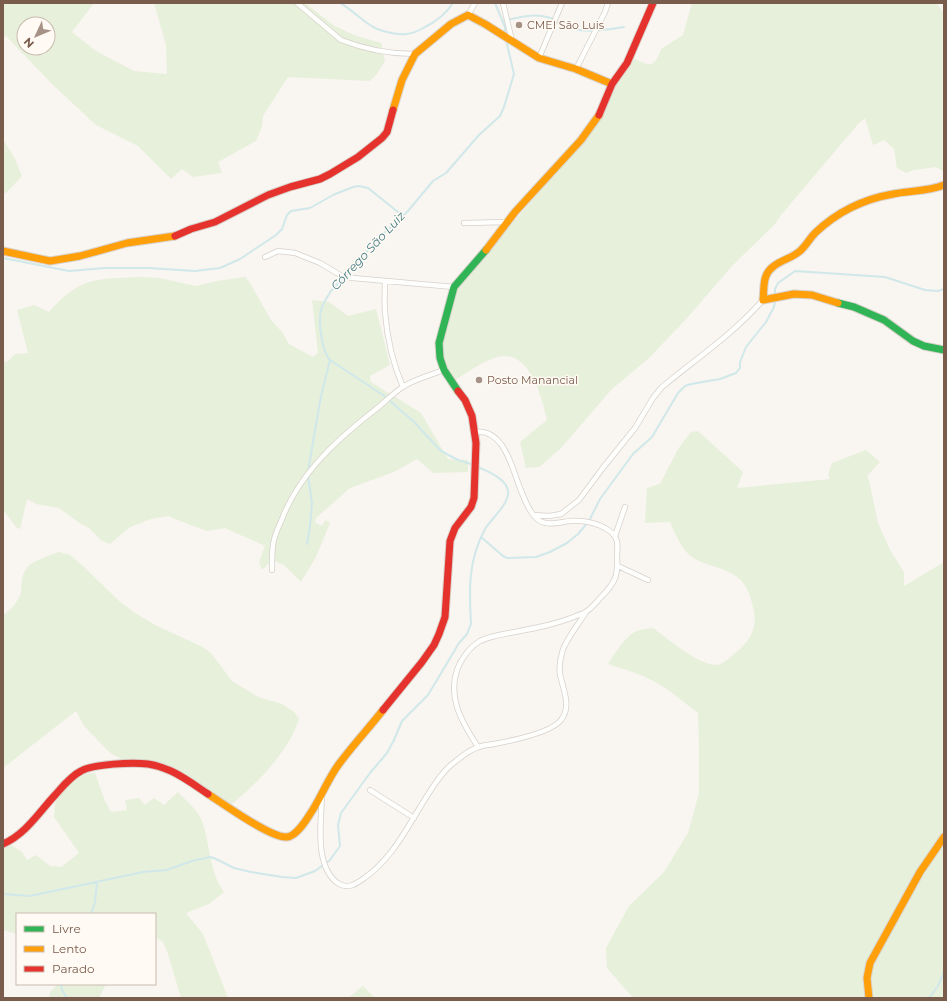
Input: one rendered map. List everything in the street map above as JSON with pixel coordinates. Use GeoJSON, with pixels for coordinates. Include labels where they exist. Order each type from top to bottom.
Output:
{"type":"FeatureCollection","features":[{"type":"Feature","properties":{"kind":"street"},"geometry":{"type":"LineString","coordinates":[[296,3],[341,40],[355,45],[389,52],[415,54]]}},
{"type":"Feature","properties":{"kind":"street"},"geometry":{"type":"LineString","coordinates":[[3,251],[55,261],[80,256],[127,243],[159,240],[176,236],[191,229],[215,222],[268,195],[320,180],[344,167],[382,138],[386,132],[397,94],[415,54],[451,24],[468,15],[475,3]]}},
{"type":"Feature","properties":{"kind":"street"},"geometry":{"type":"LineString","coordinates":[[503,3],[513,43]]}},
{"type":"Feature","properties":{"kind":"street"},"geometry":{"type":"LineString","coordinates":[[539,58],[562,3]]}},
{"type":"Feature","properties":{"kind":"street"},"geometry":{"type":"LineString","coordinates":[[576,69],[605,12],[608,3]]}},
{"type":"Feature","properties":{"kind":"street"},"geometry":{"type":"LineString","coordinates":[[3,844],[23,832],[56,793],[72,777],[81,771],[101,766],[120,764],[148,764],[171,771],[246,819],[279,836],[287,837],[298,831],[322,795],[338,765],[422,662],[434,645],[445,617],[450,541],[456,528],[471,507],[474,498],[476,473],[475,432],[472,416],[465,400],[444,370],[440,358],[439,343],[444,317],[454,287],[508,222],[592,126],[601,111],[612,84],[630,57],[653,3]]}},
{"type":"Feature","properties":{"kind":"street"},"geometry":{"type":"LineString","coordinates":[[468,15],[539,58],[576,69],[612,84]]}},
{"type":"Feature","properties":{"kind":"street"},"geometry":{"type":"LineString","coordinates":[[534,515],[550,516],[561,514],[578,500],[635,428],[657,391],[736,328],[763,300],[765,277],[770,268],[791,259],[800,252],[814,234],[835,217],[848,210],[883,196],[931,190],[944,185]]}},
{"type":"Feature","properties":{"kind":"street"},"geometry":{"type":"LineString","coordinates":[[464,223],[508,222]]}},
{"type":"Feature","properties":{"kind":"street"},"geometry":{"type":"LineString","coordinates":[[265,256],[278,251],[295,253],[320,263],[342,276],[454,287]]}},
{"type":"Feature","properties":{"kind":"street"},"geometry":{"type":"LineString","coordinates":[[385,281],[384,311],[389,338],[399,378],[403,387]]}},
{"type":"Feature","properties":{"kind":"street"},"geometry":{"type":"LineString","coordinates":[[763,300],[794,294],[812,295],[854,307],[884,320],[913,341],[924,346],[944,350]]}},
{"type":"Feature","properties":{"kind":"street"},"geometry":{"type":"LineString","coordinates":[[272,570],[273,544],[277,530],[292,497],[302,481],[326,453],[352,428],[403,387],[413,381],[444,370]]}},
{"type":"Feature","properties":{"kind":"street"},"geometry":{"type":"LineString","coordinates":[[322,795],[320,846],[323,860],[330,876],[337,883],[349,887],[374,872],[388,857],[437,780],[464,754],[478,747],[524,737],[551,728],[560,722],[565,715],[567,704],[560,672],[562,651],[586,612],[614,582],[617,575],[618,566],[617,541],[615,536],[610,531],[586,521],[545,523],[539,520],[534,515],[524,498],[506,452],[500,443],[491,434],[486,432],[475,432]]}},
{"type":"Feature","properties":{"kind":"street"},"geometry":{"type":"LineString","coordinates":[[615,536],[625,507]]}},
{"type":"Feature","properties":{"kind":"street"},"geometry":{"type":"LineString","coordinates":[[618,566],[648,580]]}},
{"type":"Feature","properties":{"kind":"street"},"geometry":{"type":"LineString","coordinates":[[478,747],[461,718],[456,701],[454,683],[457,670],[470,649],[481,641],[498,635],[555,624],[586,612]]}},
{"type":"Feature","properties":{"kind":"street"},"geometry":{"type":"LineString","coordinates":[[370,790],[414,818]]}},
{"type":"Feature","properties":{"kind":"street"},"geometry":{"type":"LineString","coordinates":[[869,998],[867,978],[870,963],[920,872],[944,837]]}},
{"type":"Feature","properties":{"kind":"green space"},"geometry":{"type":"Polygon","coordinates":[[[3,3],[94,3],[72,32],[96,51],[134,71],[167,74],[166,45],[154,3],[305,3],[333,25],[354,35],[381,43],[385,61],[377,74],[370,81],[288,77],[263,116],[262,126],[256,141],[218,162],[222,173],[193,177],[182,169],[171,179],[138,146],[96,125],[53,85],[25,56],[56,56],[56,16],[16,16],[16,46],[6,36],[3,39],[3,3]]]}},
{"type":"Feature","properties":{"kind":"green space"},"geometry":{"type":"Polygon","coordinates":[[[692,3],[936,3],[944,13],[944,172],[936,167],[914,170],[906,173],[897,168],[894,149],[884,140],[873,145],[865,118],[859,123],[775,224],[731,267],[688,317],[649,358],[612,389],[561,448],[539,467],[526,468],[520,442],[547,420],[542,400],[534,379],[521,362],[513,357],[503,356],[496,357],[482,363],[450,383],[444,368],[441,346],[443,330],[448,314],[459,288],[509,227],[589,135],[606,98],[633,58],[647,64],[654,63],[661,49],[683,35],[692,3]]]}},
{"type":"Feature","properties":{"kind":"green space"},"geometry":{"type":"Polygon","coordinates":[[[3,139],[14,157],[22,176],[6,193],[3,193],[3,139]]]}},
{"type":"Feature","properties":{"kind":"green space"},"geometry":{"type":"Polygon","coordinates":[[[141,277],[159,278],[196,286],[245,277],[271,320],[282,332],[289,344],[313,357],[318,353],[312,300],[329,302],[348,316],[376,309],[390,365],[370,376],[371,382],[421,413],[448,459],[468,460],[468,472],[433,473],[417,459],[394,472],[350,488],[316,518],[315,522],[321,526],[326,520],[330,523],[316,557],[301,582],[284,565],[272,560],[262,570],[259,562],[265,546],[225,528],[208,531],[168,516],[151,519],[130,527],[110,544],[101,540],[89,528],[59,508],[36,504],[27,499],[20,529],[17,528],[3,510],[3,362],[8,361],[15,354],[28,353],[17,310],[34,305],[49,312],[70,292],[90,282],[101,279],[141,277]]]}},
{"type":"Feature","properties":{"kind":"green space"},"geometry":{"type":"Polygon","coordinates":[[[698,431],[743,472],[737,488],[830,479],[828,475],[832,463],[866,450],[880,462],[867,476],[878,523],[890,550],[904,572],[904,586],[944,562],[944,998],[633,998],[607,968],[606,948],[629,906],[664,872],[688,833],[699,793],[698,713],[656,682],[639,674],[608,664],[619,647],[633,633],[643,629],[653,628],[691,655],[708,664],[718,665],[725,662],[742,648],[752,633],[754,625],[754,609],[743,582],[731,573],[690,556],[680,543],[670,522],[645,523],[647,488],[660,484],[678,449],[691,432],[698,431]]]}},
{"type":"Feature","properties":{"kind":"green space"},"geometry":{"type":"Polygon","coordinates":[[[59,552],[70,555],[119,601],[135,613],[157,626],[201,646],[211,653],[232,681],[258,697],[282,704],[294,712],[299,719],[288,744],[280,755],[262,776],[232,804],[164,765],[148,762],[123,762],[120,758],[110,753],[84,726],[76,711],[3,768],[3,615],[12,608],[19,598],[23,574],[26,569],[32,563],[59,552]]]}},
{"type":"Feature","properties":{"kind":"green space"},"geometry":{"type":"Polygon","coordinates":[[[95,773],[105,801],[111,812],[127,810],[125,800],[139,798],[145,805],[154,798],[164,805],[178,792],[195,809],[200,817],[205,830],[215,876],[224,892],[209,904],[186,913],[203,934],[228,998],[181,998],[168,954],[163,942],[156,938],[156,913],[16,913],[16,934],[3,930],[3,848],[11,845],[22,852],[27,860],[36,855],[50,866],[61,867],[79,853],[54,817],[55,802],[64,789],[73,781],[84,775],[95,773]]]}},
{"type":"Feature","properties":{"kind":"green space"},"geometry":{"type":"Polygon","coordinates":[[[57,985],[106,985],[99,998],[49,998],[50,992],[57,985]]]}},
{"type":"Feature","properties":{"kind":"green space"},"geometry":{"type":"Polygon","coordinates":[[[363,986],[375,998],[348,998],[363,986]]]}},
{"type":"Feature","properties":{"kind":"waterway"},"geometry":{"type":"LineString","coordinates":[[340,3],[375,28],[402,34],[420,30],[441,17],[453,3]]}},
{"type":"Feature","properties":{"kind":"waterway","name":"Córrego São Luiz"},"geometry":{"type":"LineString","coordinates":[[495,3],[505,27],[505,34]]}},
{"type":"Feature","properties":{"kind":"waterway"},"geometry":{"type":"LineString","coordinates":[[503,21],[528,16],[540,16],[553,19],[565,27],[576,30],[597,30],[624,27]]}},
{"type":"Feature","properties":{"kind":"waterway","name":"Córrego São Luiz"},"geometry":{"type":"LineString","coordinates":[[474,465],[458,460],[441,451],[414,422],[383,395],[330,360],[323,344],[320,329],[320,315],[323,305],[331,291],[382,235],[408,211],[433,181],[446,173],[479,135],[500,116],[514,74],[506,40]]}},
{"type":"Feature","properties":{"kind":"waterway"},"geometry":{"type":"LineString","coordinates":[[3,258],[69,271],[105,268],[149,268],[195,271],[220,268],[240,259],[276,235],[282,229],[287,215],[291,211],[310,208],[333,195],[359,186],[368,188],[403,216]]}},
{"type":"Feature","properties":{"kind":"waterway","name":"Córrego São Luiz"},"geometry":{"type":"LineString","coordinates":[[775,293],[778,283],[795,271],[885,277],[925,290],[938,291],[944,289]]}},
{"type":"Feature","properties":{"kind":"waterway","name":"Córrego São Luiz"},"geometry":{"type":"LineString","coordinates":[[481,537],[507,558],[536,557],[550,552],[567,543],[578,534],[589,521],[600,499],[633,454],[652,437],[678,393],[685,386],[720,379],[736,373],[740,368],[740,362],[746,347],[766,322],[774,307],[775,301]]}},
{"type":"Feature","properties":{"kind":"waterway"},"geometry":{"type":"LineString","coordinates":[[308,471],[321,396],[330,360]]}},
{"type":"Feature","properties":{"kind":"waterway"},"geometry":{"type":"LineString","coordinates":[[3,894],[30,896],[143,872],[167,870],[192,861],[210,857],[234,868],[251,872],[296,878],[315,871],[330,860],[340,846],[338,825],[341,813],[370,773],[387,753],[402,721],[428,695],[459,643],[467,634],[471,624],[470,587],[475,552],[485,529],[503,506],[508,496],[507,486],[504,482],[478,467]]}},
{"type":"Feature","properties":{"kind":"waterway"},"geometry":{"type":"LineString","coordinates":[[307,544],[312,504],[308,475]]}},
{"type":"Feature","properties":{"kind":"waterway"},"geometry":{"type":"LineString","coordinates":[[91,913],[95,902],[97,882]]}},
{"type":"Feature","properties":{"kind":"waterway","name":"Córrego São Luiz"},"geometry":{"type":"LineString","coordinates":[[929,998],[938,986],[944,972]]}},
{"type":"Feature","properties":{"kind":"waterway"},"geometry":{"type":"LineString","coordinates":[[61,985],[62,990],[67,998]]}},
{"type":"Feature","properties":{"kind":"traffic: fast"},"geometry":{"type":"LineString","coordinates":[[458,391],[444,370],[440,358],[439,343],[454,287],[486,250]]}},
{"type":"Feature","properties":{"kind":"traffic: fast"},"geometry":{"type":"LineString","coordinates":[[838,303],[854,307],[884,320],[913,341],[924,346],[944,350]]}},
{"type":"Feature","properties":{"kind":"traffic: slow"},"geometry":{"type":"LineString","coordinates":[[393,110],[402,80],[415,54],[451,24],[468,15],[539,58],[576,69],[612,84]]}},
{"type":"Feature","properties":{"kind":"traffic: slow"},"geometry":{"type":"LineString","coordinates":[[486,250],[515,212],[581,140],[599,115]]}},
{"type":"Feature","properties":{"kind":"traffic: slow"},"geometry":{"type":"LineString","coordinates":[[838,303],[812,295],[794,294],[763,300],[765,279],[768,271],[776,264],[800,251],[815,233],[832,219],[861,203],[882,196],[931,189],[944,185]]}},
{"type":"Feature","properties":{"kind":"traffic: slow"},"geometry":{"type":"LineString","coordinates":[[3,251],[50,261],[80,256],[127,243],[175,236]]}},
{"type":"Feature","properties":{"kind":"traffic: slow"},"geometry":{"type":"LineString","coordinates":[[208,794],[259,827],[280,836],[291,836],[301,827],[339,764],[383,710]]}},
{"type":"Feature","properties":{"kind":"traffic: slow"},"geometry":{"type":"LineString","coordinates":[[869,998],[867,978],[870,963],[920,872],[944,837]]}},
{"type":"Feature","properties":{"kind":"traffic: jam"},"geometry":{"type":"LineString","coordinates":[[599,115],[612,84],[627,63],[653,3]]}},
{"type":"Feature","properties":{"kind":"traffic: jam"},"geometry":{"type":"LineString","coordinates":[[175,236],[191,229],[215,222],[268,195],[320,179],[330,174],[358,157],[382,138],[387,132],[393,110]]}},
{"type":"Feature","properties":{"kind":"traffic: jam"},"geometry":{"type":"LineString","coordinates":[[383,710],[422,662],[434,645],[439,634],[445,617],[450,541],[455,528],[471,507],[474,498],[476,443],[472,416],[465,400],[458,391]]}},
{"type":"Feature","properties":{"kind":"traffic: jam"},"geometry":{"type":"LineString","coordinates":[[3,844],[11,840],[25,829],[71,778],[81,771],[95,767],[123,763],[154,765],[176,773],[208,794]]}},
{"type":"Feature","properties":{"kind":"place","name":"CMEI São Luis"},"geometry":{"type":"Point","coordinates":[519,25]}},
{"type":"Feature","properties":{"kind":"place","name":"Posto Manancial"},"geometry":{"type":"Point","coordinates":[479,380]}}]}
